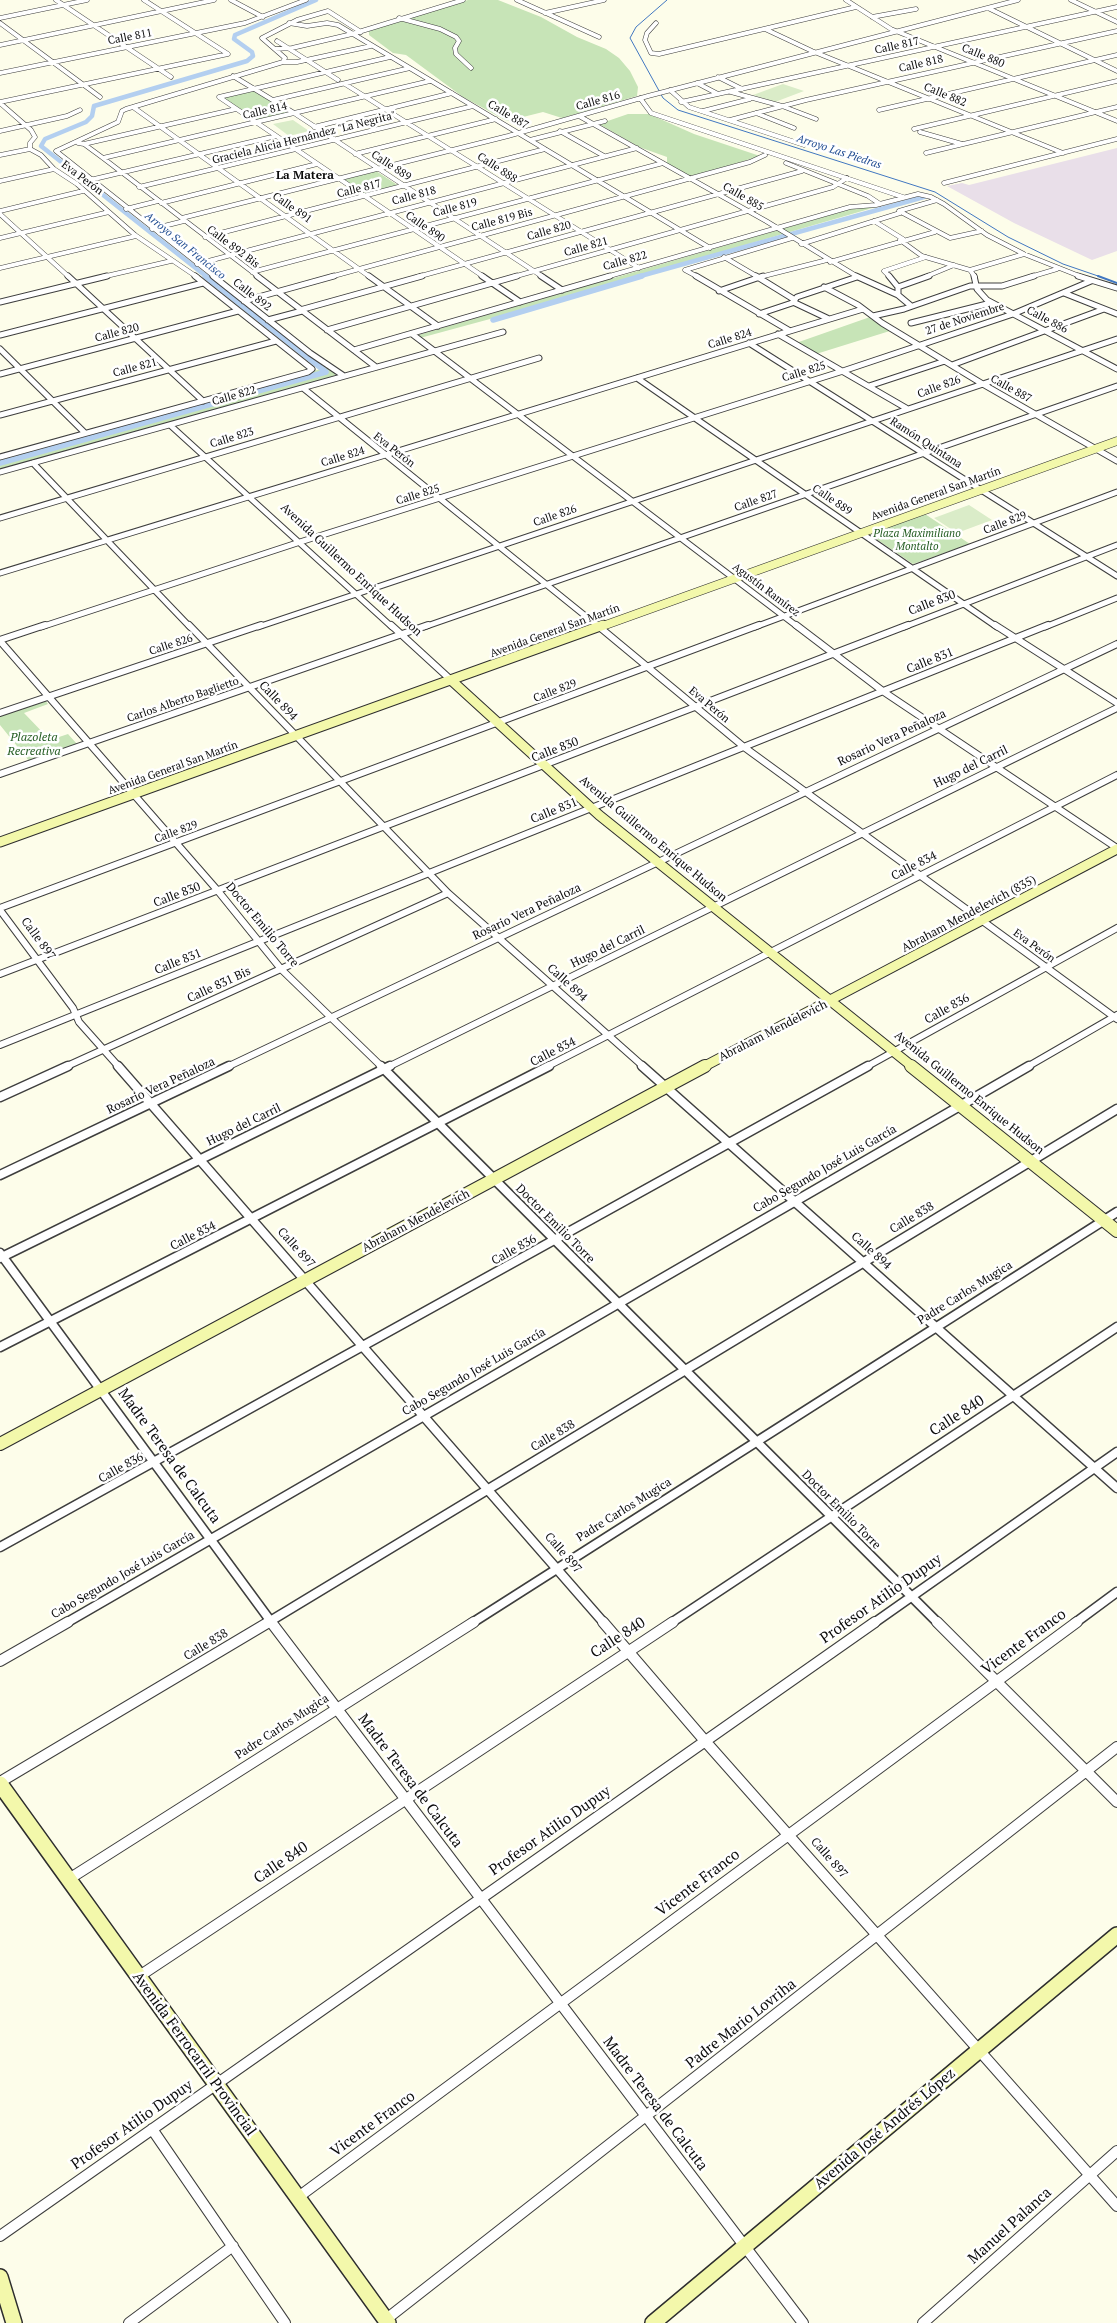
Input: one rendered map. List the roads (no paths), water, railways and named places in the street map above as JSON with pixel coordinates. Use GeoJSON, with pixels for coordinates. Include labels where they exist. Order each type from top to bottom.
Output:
{"type":"FeatureCollection","features":[{"type":"Feature","properties":{"kind":"main road","name":"Avenida General San Martín"},"geometry":{"type":"LineString","coordinates":[[0,842],[1117,440]]}},
{"type":"Feature","properties":{"kind":"main road","name":"Avenida Guillermo Enrique Hudson"},"geometry":{"type":"LineString","coordinates":[[451,680],[591,809],[832,1000],[1117,1231]]}},
{"type":"Feature","properties":{"kind":"main road","name":"Abraham Mendelevich (835)"},"geometry":{"type":"LineString","coordinates":[[832,1000],[1117,849]]}},
{"type":"Feature","properties":{"kind":"main road","name":"Abraham Mendelevich"},"geometry":{"type":"LineString","coordinates":[[0,1444],[493,1180]]}},
{"type":"Feature","properties":{"kind":"main road","name":"Avenida Ferrocarril Provincial"},"geometry":{"type":"LineString","coordinates":[[0,1783],[138,1977],[217,2084],[385,2322]]}},
{"type":"Feature","properties":{"kind":"main road","name":"Avenida José Andrés López"},"geometry":{"type":"LineString","coordinates":[[653,2323],[1117,1935]]}},
{"type":"Feature","properties":{"kind":"main road"},"geometry":{"type":"LineString","coordinates":[[0,2277],[14,2323]]}},
{"type":"Feature","properties":{"kind":"street"},"geometry":{"type":"LineString","coordinates":[[56,0],[171,77]]}},
{"type":"Feature","properties":{"kind":"street"},"geometry":{"type":"LineString","coordinates":[[0,18],[87,0]]}},
{"type":"Feature","properties":{"kind":"street"},"geometry":{"type":"LineString","coordinates":[[0,103],[228,54],[144,0]]}},
{"type":"Feature","properties":{"kind":"street"},"geometry":{"type":"LineString","coordinates":[[0,45],[214,0]]}},
{"type":"Feature","properties":{"kind":"street"},"geometry":{"type":"LineString","coordinates":[[231,0],[254,14],[263,17]]}},
{"type":"Feature","properties":{"kind":"street","name":"Calle 811"},"geometry":{"type":"LineString","coordinates":[[0,73],[196,33],[263,17],[306,0]]}},
{"type":"Feature","properties":{"kind":"street"},"geometry":{"type":"LineString","coordinates":[[275,49],[290,48],[352,34],[399,18],[463,0]]}},
{"type":"Feature","properties":{"kind":"street"},"geometry":{"type":"LineString","coordinates":[[517,0],[599,37]]}},
{"type":"Feature","properties":{"kind":"street"},"geometry":{"type":"LineString","coordinates":[[545,12],[604,0]]}},
{"type":"Feature","properties":{"kind":"street","name":"Calle 880"},"geometry":{"type":"LineString","coordinates":[[846,0],[898,31],[1117,121]]}},
{"type":"Feature","properties":{"kind":"street","name":"Calle 816"},"geometry":{"type":"LineString","coordinates":[[152,229],[518,133],[718,77],[1018,0]]}},
{"type":"Feature","properties":{"kind":"street"},"geometry":{"type":"LineString","coordinates":[[1071,0],[1117,22]]}},
{"type":"Feature","properties":{"kind":"street"},"geometry":{"type":"LineString","coordinates":[[656,23],[647,33],[645,40],[651,53],[663,54],[856,7]]}},
{"type":"Feature","properties":{"kind":"street","name":"Calle 817"},"geometry":{"type":"LineString","coordinates":[[681,102],[1117,7]]}},
{"type":"Feature","properties":{"kind":"street"},"geometry":{"type":"LineString","coordinates":[[988,8],[1117,71]]}},
{"type":"Feature","properties":{"kind":"street"},"geometry":{"type":"LineString","coordinates":[[872,16],[916,9]]}},
{"type":"Feature","properties":{"kind":"street"},"geometry":{"type":"LineString","coordinates":[[283,62],[285,58],[263,41],[263,37],[289,23],[320,12],[332,12],[360,30]]}},
{"type":"Feature","properties":{"kind":"street"},"geometry":{"type":"LineString","coordinates":[[399,18],[410,23],[434,27],[456,37],[459,41],[455,48],[456,54],[471,68]]}},
{"type":"Feature","properties":{"kind":"street"},"geometry":{"type":"LineString","coordinates":[[0,23],[100,97]]}},
{"type":"Feature","properties":{"kind":"street","name":"Calle 887"},"geometry":{"type":"LineString","coordinates":[[289,23],[307,26],[332,23],[710,248]]}},
{"type":"Feature","properties":{"kind":"street","name":"Calle 882"},"geometry":{"type":"LineString","coordinates":[[765,29],[815,52],[1063,152]]}},
{"type":"Feature","properties":{"kind":"street"},"geometry":{"type":"LineString","coordinates":[[357,37],[362,32],[360,30]]}},
{"type":"Feature","properties":{"kind":"street","name":"Calle 818"},"geometry":{"type":"LineString","coordinates":[[730,120],[782,106],[1117,31]]}},
{"type":"Feature","properties":{"kind":"street"},"geometry":{"type":"LineString","coordinates":[[277,41],[338,80]]}},
{"type":"Feature","properties":{"kind":"street"},"geometry":{"type":"LineString","coordinates":[[78,143],[118,122],[122,111],[133,107],[283,62],[293,63],[371,46]]}},
{"type":"Feature","properties":{"kind":"street"},"geometry":{"type":"LineString","coordinates":[[879,110],[1117,55]]}},
{"type":"Feature","properties":{"kind":"street"},"geometry":{"type":"LineString","coordinates":[[254,88],[390,57]]}},
{"type":"Feature","properties":{"kind":"street"},"geometry":{"type":"LineString","coordinates":[[273,100],[410,68]]}},
{"type":"Feature","properties":{"kind":"street","name":"Calle 889"},"geometry":{"type":"LineString","coordinates":[[233,76],[314,126],[377,170],[562,290]]}},
{"type":"Feature","properties":{"kind":"street"},"geometry":{"type":"LineString","coordinates":[[718,77],[742,90]]}},
{"type":"Feature","properties":{"kind":"street"},"geometry":{"type":"LineString","coordinates":[[914,130],[1117,80]]}},
{"type":"Feature","properties":{"kind":"street","name":"Calle 814"},"geometry":{"type":"LineString","coordinates":[[103,158],[430,81]]}},
{"type":"Feature","properties":{"kind":"street"},"geometry":{"type":"LineString","coordinates":[[697,83],[718,94]]}},
{"type":"Feature","properties":{"kind":"street","name":"Calle 888"},"geometry":{"type":"LineString","coordinates":[[345,84],[479,166],[639,268]]}},
{"type":"Feature","properties":{"kind":"street","name":"Calle 890"},"geometry":{"type":"LineString","coordinates":[[254,88],[221,96],[220,98],[520,302]]}},
{"type":"Feature","properties":{"kind":"street"},"geometry":{"type":"LineString","coordinates":[[670,90],[681,102],[804,145]]}},
{"type":"Feature","properties":{"kind":"street"},"geometry":{"type":"LineString","coordinates":[[731,92],[782,106],[816,119]]}},
{"type":"Feature","properties":{"kind":"street"},"geometry":{"type":"LineString","coordinates":[[314,126],[452,94]]}},
{"type":"Feature","properties":{"kind":"street"},"geometry":{"type":"LineString","coordinates":[[640,98],[646,110],[651,113],[903,197],[922,195],[937,200],[982,231],[1024,254],[1057,269],[1117,288]]}},
{"type":"Feature","properties":{"kind":"street"},"geometry":{"type":"LineString","coordinates":[[703,111],[751,98]]}},
{"type":"Feature","properties":{"kind":"street"},"geometry":{"type":"LineString","coordinates":[[0,103],[28,125],[35,137],[30,143],[30,149],[0,156]]}},
{"type":"Feature","properties":{"kind":"street","name":"Graciela Alicia Hernández \"La Negrita\""},"geometry":{"type":"LineString","coordinates":[[139,187],[473,106]]}},
{"type":"Feature","properties":{"kind":"street","name":"Calle 891"},"geometry":{"type":"LineString","coordinates":[[133,107],[438,326]]}},
{"type":"Feature","properties":{"kind":"street"},"geometry":{"type":"LineString","coordinates":[[926,153],[1117,107]]}},
{"type":"Feature","properties":{"kind":"street"},"geometry":{"type":"LineString","coordinates":[[84,144],[236,109]]}},
{"type":"Feature","properties":{"kind":"street"},"geometry":{"type":"LineString","coordinates":[[0,131],[67,116],[80,110]]}},
{"type":"Feature","properties":{"kind":"street"},"geometry":{"type":"LineString","coordinates":[[756,113],[794,128]]}},
{"type":"Feature","properties":{"kind":"street","name":"Calle 885"},"geometry":{"type":"LineString","coordinates":[[579,116],[719,194],[856,277],[898,295],[910,305]]}},
{"type":"Feature","properties":{"kind":"street"},"geometry":{"type":"LineString","coordinates":[[355,154],[496,119]]}},
{"type":"Feature","properties":{"kind":"street"},"geometry":{"type":"LineString","coordinates":[[530,140],[605,121]]}},
{"type":"Feature","properties":{"kind":"street"},"geometry":{"type":"LineString","coordinates":[[549,124],[604,156]]}},
{"type":"Feature","properties":{"kind":"street"},"geometry":{"type":"LineString","coordinates":[[920,132],[962,144]]}},
{"type":"Feature","properties":{"kind":"street"},"geometry":{"type":"LineString","coordinates":[[90,180],[276,136]]}},
{"type":"Feature","properties":{"kind":"street"},"geometry":{"type":"LineString","coordinates":[[944,183],[1117,139]]}},
{"type":"Feature","properties":{"kind":"street","name":"Calle 892 Bis"},"geometry":{"type":"LineString","coordinates":[[78,143],[84,144],[103,158],[252,272],[275,292],[376,367]]}},
{"type":"Feature","properties":{"kind":"street","name":"Calle 892"},"geometry":{"type":"LineString","coordinates":[[78,143],[56,152],[313,356],[344,376]]}},
{"type":"Feature","properties":{"kind":"street"},"geometry":{"type":"LineString","coordinates":[[739,143],[742,147],[860,193],[880,204]]}},
{"type":"Feature","properties":{"kind":"street","name":"Calle 818"},"geometry":{"type":"LineString","coordinates":[[197,264],[637,148]]}},
{"type":"Feature","properties":{"kind":"street","name":"Eva Perón"},"geometry":{"type":"LineString","coordinates":[[30,149],[41,155],[54,169],[109,212],[136,236],[171,260],[177,262],[312,371]]}},
{"type":"Feature","properties":{"kind":"street","name":"Calle 817"},"geometry":{"type":"LineString","coordinates":[[205,237],[545,149]]}},
{"type":"Feature","properties":{"kind":"street","name":"Calle 819 Bis"},"geometry":{"type":"LineString","coordinates":[[244,301],[757,160],[765,155]]}},
{"type":"Feature","properties":{"kind":"street","name":"Calle 819"},"geometry":{"type":"LineString","coordinates":[[252,272],[663,163]]}},
{"type":"Feature","properties":{"kind":"street"},"geometry":{"type":"LineString","coordinates":[[793,166],[800,163]]}},
{"type":"Feature","properties":{"kind":"street"},"geometry":{"type":"LineString","coordinates":[[126,209],[317,164]]}},
{"type":"Feature","properties":{"kind":"street"},"geometry":{"type":"LineString","coordinates":[[0,181],[54,169]]}},
{"type":"Feature","properties":{"kind":"street","name":"Calle 820"},"geometry":{"type":"LineString","coordinates":[[268,320],[802,171]]}},
{"type":"Feature","properties":{"kind":"street","name":"Calle 821"},"geometry":{"type":"LineString","coordinates":[[327,330],[748,211],[836,185],[847,178]]}},
{"type":"Feature","properties":{"kind":"street"},"geometry":{"type":"LineString","coordinates":[[860,193],[879,188]]}},
{"type":"Feature","properties":{"kind":"street"},"geometry":{"type":"LineString","coordinates":[[0,210],[82,191]]}},
{"type":"Feature","properties":{"kind":"street","name":"Calle 822"},"geometry":{"type":"LineString","coordinates":[[354,350],[850,207],[880,204],[903,197]]}},
{"type":"Feature","properties":{"kind":"street"},"geometry":{"type":"LineString","coordinates":[[900,213],[899,210],[901,209],[937,200]]}},
{"type":"Feature","properties":{"kind":"street"},"geometry":{"type":"LineString","coordinates":[[0,238],[109,212]]}},
{"type":"Feature","properties":{"kind":"street"},"geometry":{"type":"LineString","coordinates":[[801,244],[900,213],[950,238],[982,231]]}},
{"type":"Feature","properties":{"kind":"street"},"geometry":{"type":"LineString","coordinates":[[0,214],[203,401]]}},
{"type":"Feature","properties":{"kind":"street"},"geometry":{"type":"LineString","coordinates":[[874,221],[926,257],[970,270],[1024,254]]}},
{"type":"Feature","properties":{"kind":"street"},"geometry":{"type":"LineString","coordinates":[[719,291],[759,277],[828,261],[935,232]]}},
{"type":"Feature","properties":{"kind":"street"},"geometry":{"type":"LineString","coordinates":[[0,268],[136,236]]}},
{"type":"Feature","properties":{"kind":"street"},"geometry":{"type":"LineString","coordinates":[[790,237],[685,270],[790,330],[863,309]]}},
{"type":"Feature","properties":{"kind":"street"},"geometry":{"type":"LineString","coordinates":[[724,257],[759,277],[794,301],[829,319]]}},
{"type":"Feature","properties":{"kind":"street"},"geometry":{"type":"LineString","coordinates":[[898,295],[898,287],[884,272],[885,270],[926,257]]}},
{"type":"Feature","properties":{"kind":"street"},"geometry":{"type":"LineString","coordinates":[[0,302],[171,260]]}},
{"type":"Feature","properties":{"kind":"street"},"geometry":{"type":"LineString","coordinates":[[898,287],[932,275],[954,264]]}},
{"type":"Feature","properties":{"kind":"street"},"geometry":{"type":"LineString","coordinates":[[873,316],[904,309],[910,305],[961,288],[977,285],[1006,285],[1057,269]]}},
{"type":"Feature","properties":{"kind":"street","name":"Calle 886"},"geometry":{"type":"LineString","coordinates":[[970,270],[975,277],[978,290],[991,303],[1117,369]]}},
{"type":"Feature","properties":{"kind":"street"},"geometry":{"type":"LineString","coordinates":[[759,314],[824,287],[856,277]]}},
{"type":"Feature","properties":{"kind":"street","name":"27 de Noviembre"},"geometry":{"type":"LineString","coordinates":[[843,370],[1013,314],[1091,281]]}},
{"type":"Feature","properties":{"kind":"street"},"geometry":{"type":"LineString","coordinates":[[0,335],[202,283]]}},
{"type":"Feature","properties":{"kind":"street","name":"Calle 887"},"geometry":{"type":"LineString","coordinates":[[824,287],[898,330],[981,383],[1117,462]]}},
{"type":"Feature","properties":{"kind":"street"},"geometry":{"type":"LineString","coordinates":[[1064,293],[1117,314]]}},
{"type":"Feature","properties":{"kind":"street"},"geometry":{"type":"LineString","coordinates":[[911,323],[991,303]]}},
{"type":"Feature","properties":{"kind":"street"},"geometry":{"type":"LineString","coordinates":[[952,365],[1104,309]]}},
{"type":"Feature","properties":{"kind":"street","name":"Calle 820"},"geometry":{"type":"LineString","coordinates":[[0,374],[238,311]]}},
{"type":"Feature","properties":{"kind":"street","name":"Calle 824"},"geometry":{"type":"LineString","coordinates":[[0,573],[790,330]]}},
{"type":"Feature","properties":{"kind":"street","name":"Calle 822"},"geometry":{"type":"LineString","coordinates":[[0,472],[503,332]]}},
{"type":"Feature","properties":{"kind":"street","name":"Agustín Ramírez"},"geometry":{"type":"LineString","coordinates":[[412,334],[884,692],[1117,849]]}},
{"type":"Feature","properties":{"kind":"street"},"geometry":{"type":"LineString","coordinates":[[778,334],[906,408]]}},
{"type":"Feature","properties":{"kind":"street","name":"Calle 826"},"geometry":{"type":"LineString","coordinates":[[0,713],[906,408],[1117,339]]}},
{"type":"Feature","properties":{"kind":"street","name":"Calle 821"},"geometry":{"type":"LineString","coordinates":[[0,415],[276,341]]}},
{"type":"Feature","properties":{"kind":"street","name":"Ramón Quintana"},"geometry":{"type":"LineString","coordinates":[[749,343],[1117,576]]}},
{"type":"Feature","properties":{"kind":"street"},"geometry":{"type":"LineString","coordinates":[[0,349],[85,433]]}},
{"type":"Feature","properties":{"kind":"street","name":"Calle 823"},"geometry":{"type":"LineString","coordinates":[[0,518],[539,358]]}},
{"type":"Feature","properties":{"kind":"street"},"geometry":{"type":"LineString","coordinates":[[869,386],[946,361]]}},
{"type":"Feature","properties":{"kind":"street","name":"Calle 825"},"geometry":{"type":"LineString","coordinates":[[0,641],[300,542],[843,370]]}},
{"type":"Feature","properties":{"kind":"street","name":"Calle 822"},"geometry":{"type":"LineString","coordinates":[[0,457],[312,371]]}},
{"type":"Feature","properties":{"kind":"street","name":"Calle 889"},"geometry":{"type":"LineString","coordinates":[[637,378],[1014,639],[1117,703]]}},
{"type":"Feature","properties":{"kind":"street","name":"Calle 827"},"geometry":{"type":"LineString","coordinates":[[402,635],[1117,386]]}},
{"type":"Feature","properties":{"kind":"street","name":"Eva Perón"},"geometry":{"type":"LineString","coordinates":[[303,388],[384,455],[500,545],[744,748],[1116,1017]]}},
{"type":"Feature","properties":{"kind":"street","name":"Avenida Guillermo Enrique Hudson"},"geometry":{"type":"LineString","coordinates":[[170,425],[451,680]]}},
{"type":"Feature","properties":{"kind":"street","name":"Calle 894"},"geometry":{"type":"LineString","coordinates":[[33,463],[108,539],[382,827],[448,893],[665,1087],[796,1200],[1117,1488]]}},
{"type":"Feature","properties":{"kind":"street","name":"Calle 829"},"geometry":{"type":"LineString","coordinates":[[0,909],[1117,492]]}},
{"type":"Feature","properties":{"kind":"street","name":"Calle 830"},"geometry":{"type":"LineString","coordinates":[[0,974],[546,766],[1117,545]]}},
{"type":"Feature","properties":{"kind":"street","name":"Calle 831"},"geometry":{"type":"LineString","coordinates":[[0,1045],[1117,598]]}},
{"type":"Feature","properties":{"kind":"street","name":"Carlos Alberto Baglietto"},"geometry":{"type":"LineString","coordinates":[[0,774],[402,635]]}},
{"type":"Feature","properties":{"kind":"street","name":"Doctor Emilio Torre"},"geometry":{"type":"LineString","coordinates":[[0,641],[134,794],[174,844],[218,891],[281,969],[332,1017],[830,1518],[1117,1802]]}},
{"type":"Feature","properties":{"kind":"street","name":"Rosario Vera Peñaloza"},"geometry":{"type":"LineString","coordinates":[[0,1175],[1117,644]]}},
{"type":"Feature","properties":{"kind":"street","name":"Hugo del Carril"},"geometry":{"type":"LineString","coordinates":[[1,1256],[1117,708]]}},
{"type":"Feature","properties":{"kind":"street","name":"Calle 834"},"geometry":{"type":"LineString","coordinates":[[0,1347],[1117,775]]}},
{"type":"Feature","properties":{"kind":"street","name":"Calle 831 Bis"},"geometry":{"type":"LineString","coordinates":[[0,1098],[448,893]]}},
{"type":"Feature","properties":{"kind":"street","name":"Calle 897"},"geometry":{"type":"LineString","coordinates":[[0,909],[73,1008],[75,1016],[104,1050],[558,1568],[706,1741],[1117,2206]]}},
{"type":"Feature","properties":{"kind":"street","name":"Calle 836"},"geometry":{"type":"LineString","coordinates":[[0,1546],[1117,928]]}},
{"type":"Feature","properties":{"kind":"street","name":"Abraham Mendelevich"},"geometry":{"type":"LineString","coordinates":[[493,1180],[832,1000]]}},
{"type":"Feature","properties":{"kind":"street","name":"Cabo Segundo José Luis García"},"geometry":{"type":"LineString","coordinates":[[0,1661],[210,1538],[1116,1017]]}},
{"type":"Feature","properties":{"kind":"street","name":"Calle 838"},"geometry":{"type":"LineString","coordinates":[[0,1783],[1117,1109]]}},
{"type":"Feature","properties":{"kind":"street","name":"Padre Carlos Mugica"},"geometry":{"type":"LineString","coordinates":[[69,1879],[935,1326],[1117,1212]]}},
{"type":"Feature","properties":{"kind":"street","name":"Madre Teresa de Calcuta"},"geometry":{"type":"LineString","coordinates":[[1,1256],[102,1389],[153,1463],[272,1620],[335,1708],[803,2323]]}},
{"type":"Feature","properties":{"kind":"street","name":"Calle 840"},"geometry":{"type":"LineString","coordinates":[[138,1977],[627,1650],[830,1518],[1117,1327]]}},
{"type":"Feature","properties":{"kind":"street","name":"Profesor Atilio Dupuy"},"geometry":{"type":"LineString","coordinates":[[0,2236],[1117,1452]]}},
{"type":"Feature","properties":{"kind":"street","name":"Vicente Franco"},"geometry":{"type":"LineString","coordinates":[[297,2198],[561,2005],[1117,1592]]}},
{"type":"Feature","properties":{"kind":"street","name":"Padre Mario Lovriha"},"geometry":{"type":"LineString","coordinates":[[385,2322],[1117,1747]]}},
{"type":"Feature","properties":{"kind":"street"},"geometry":{"type":"LineString","coordinates":[[152,2128],[285,2323]]}},
{"type":"Feature","properties":{"kind":"street","name":"Manuel Palanca"},"geometry":{"type":"LineString","coordinates":[[923,2323],[1117,2151]]}},
{"type":"Feature","properties":{"kind":"street"},"geometry":{"type":"LineString","coordinates":[[129,2323],[233,2246]]}},
{"type":"Feature","properties":{"kind":"waterway","name":"Arroyo San Francisco"},"geometry":{"type":"LineString","coordinates":[[207,277],[41,146],[45,139],[86,122],[92,116],[94,106],[247,61],[253,56],[252,52],[234,39],[235,35],[316,0]]}},
{"type":"Feature","properties":{"kind":"waterway","name":"Arroyo Las Piedras"},"geometry":{"type":"LineString","coordinates":[[667,0],[636,27],[630,38],[663,98],[678,110],[935,192],[1008,237],[1063,264],[1101,277]]}},
{"type":"Feature","properties":{"kind":"waterway"},"geometry":{"type":"LineString","coordinates":[[637,277],[924,197]]}},
{"type":"Feature","properties":{"kind":"waterway","name":"Arroyo San Francisco"},"geometry":{"type":"LineString","coordinates":[[0,463],[326,372],[205,276]]}},
{"type":"Feature","properties":{"kind":"waterway"},"geometry":{"type":"LineString","coordinates":[[493,320],[642,276]]}},
{"type":"Feature","properties":{"kind":"waterway","name":"Arroyo Las Piedras"},"geometry":{"type":"LineString","coordinates":[[1098,276],[1117,283]]}},
{"type":"Feature","properties":{"kind":"district","name":"La Matera"},"geometry":{"type":"Point","coordinates":[305,176]}},
{"type":"Feature","properties":{"kind":"park label","name":"Plaza Maximiliano Montalto"},"geometry":{"type":"Point","coordinates":[917,540]}},
{"type":"Feature","properties":{"kind":"park label","name":"Plazoleta Recreativa"},"geometry":{"type":"Point","coordinates":[34,745]}}]}
